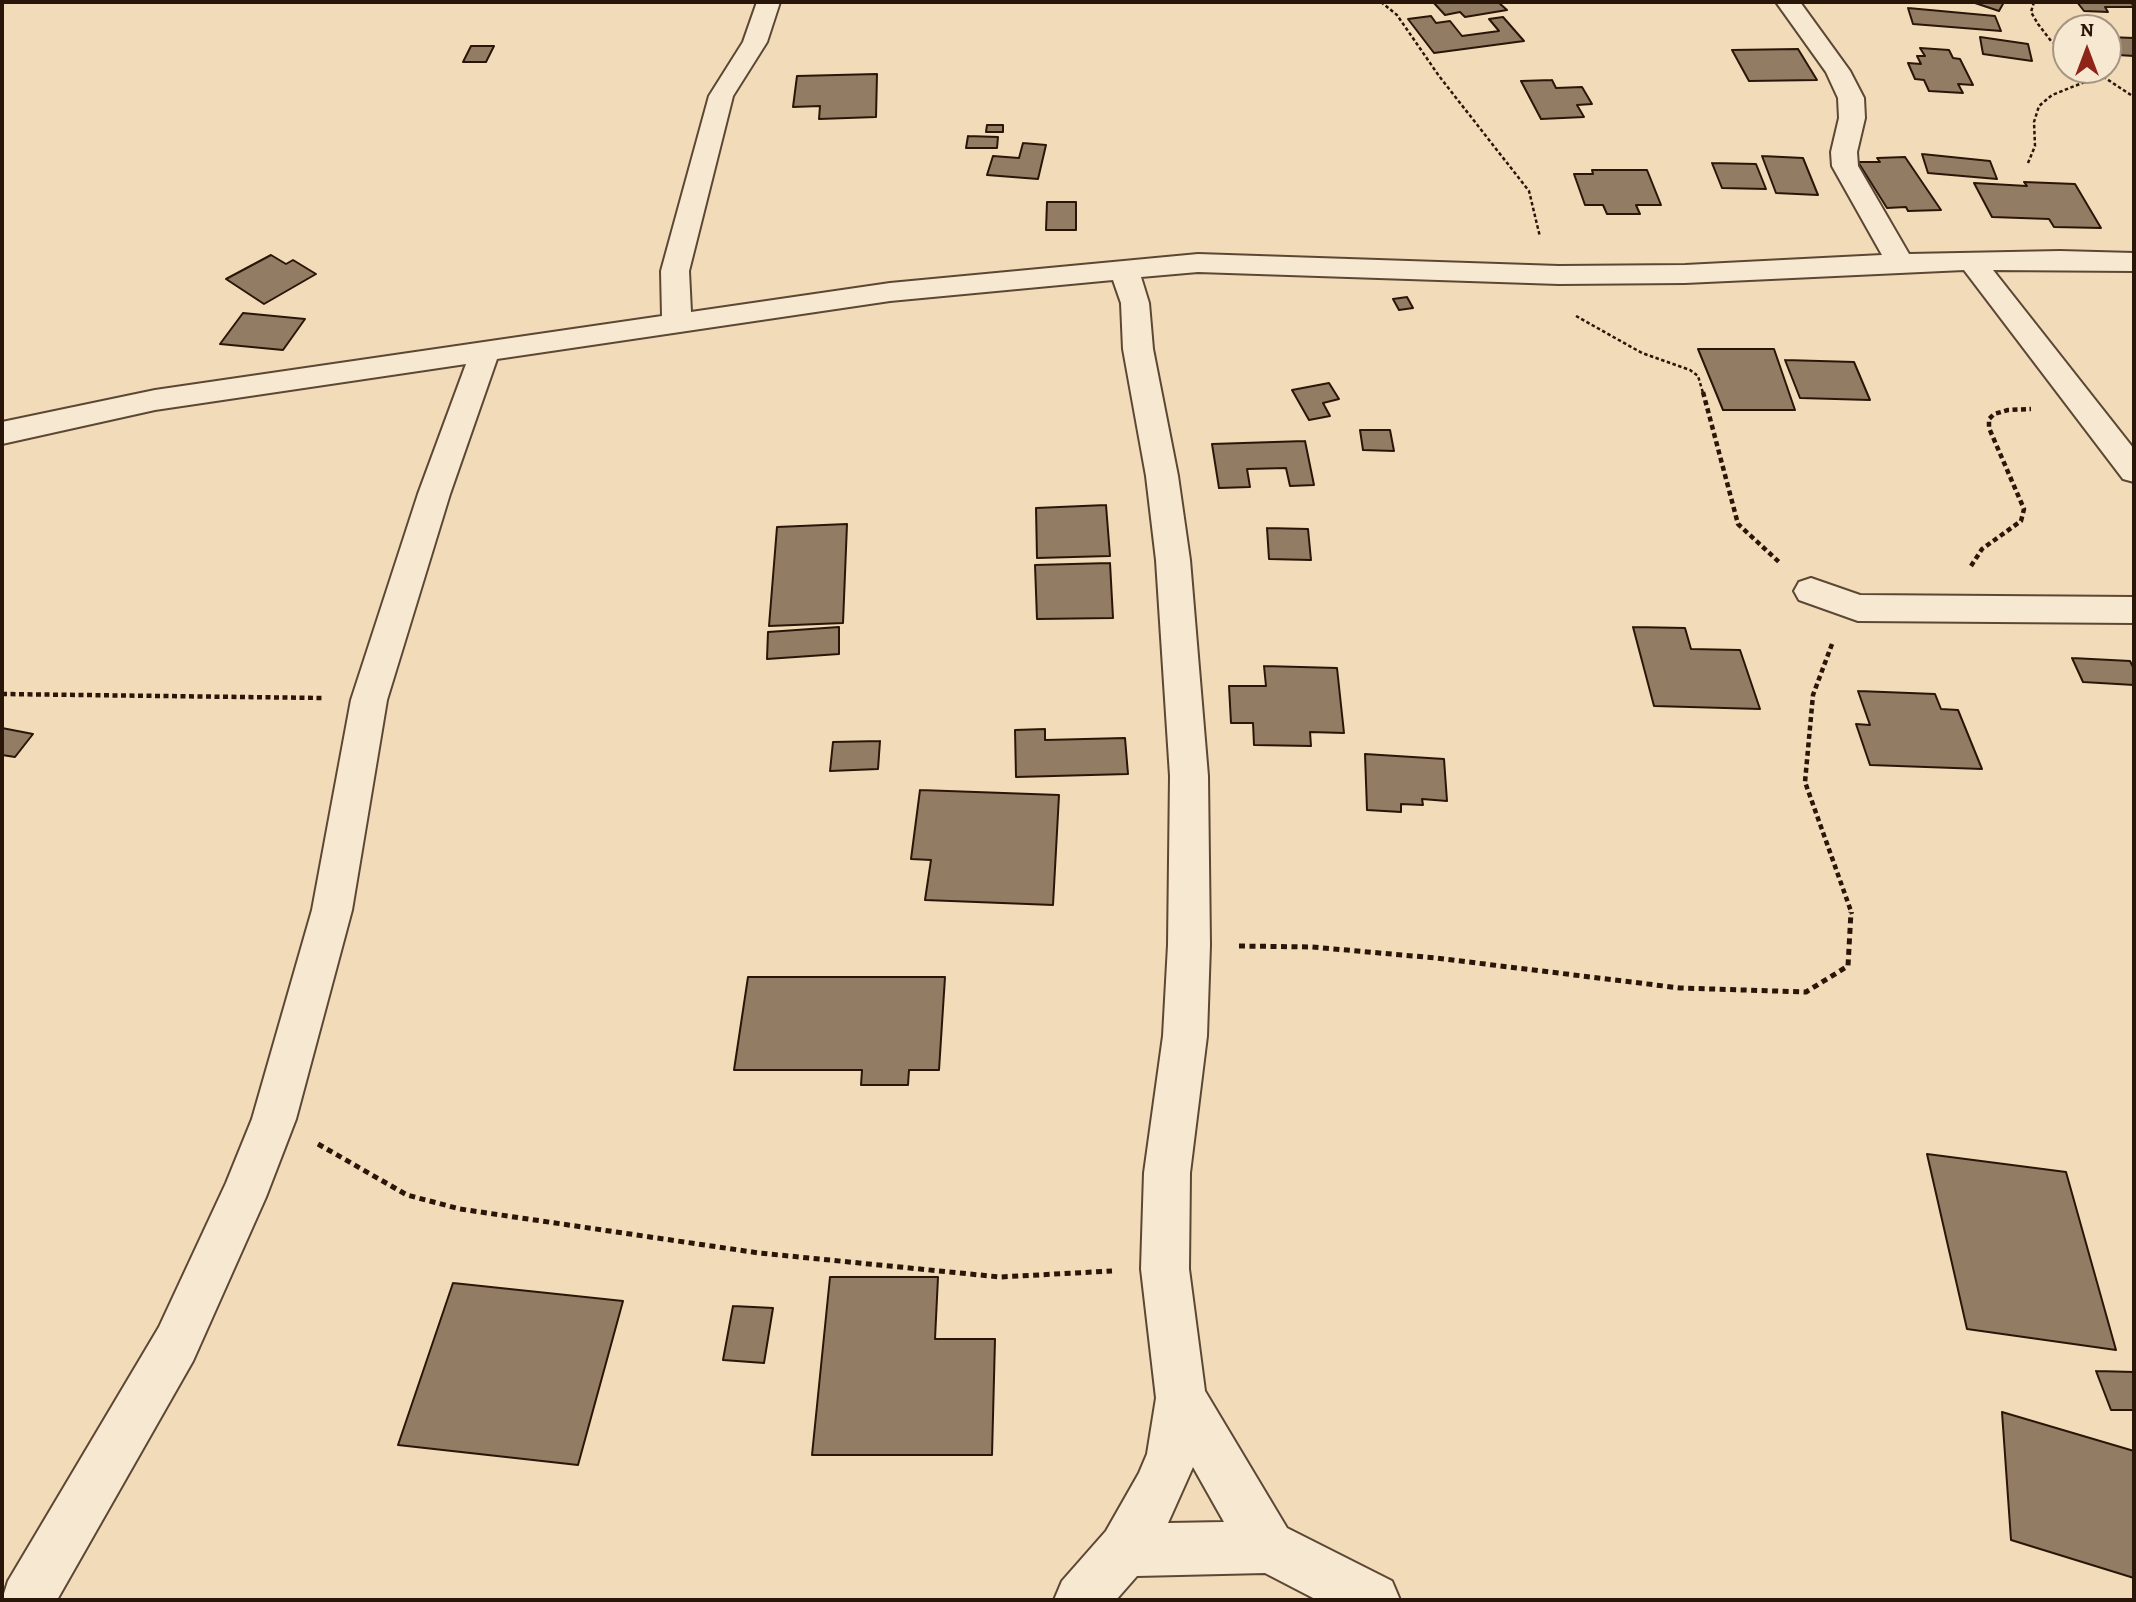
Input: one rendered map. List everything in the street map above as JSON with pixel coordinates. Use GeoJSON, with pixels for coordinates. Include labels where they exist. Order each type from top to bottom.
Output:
{"type":"FeatureCollection","features":[{"type":"Feature","properties":{"kind":"street"},"geometry":{"type":"LineString","coordinates":[[677,324],[675,271],[721,96],[755,42],[768,2]]}},
{"type":"Feature","properties":{"kind":"street"},"geometry":{"type":"LineString","coordinates":[[1788,2],[1838,71],[1851,98],[1852,118],[1844,152],[1845,166],[1900,263]]}},
{"type":"Feature","properties":{"kind":"street"},"geometry":{"type":"LineString","coordinates":[[1972,262],[2134,471]]}},
{"type":"Feature","properties":{"kind":"street"},"geometry":{"type":"LineString","coordinates":[[2,433],[155,400],[890,292],[1198,263],[1559,275],[1685,274],[1900,263],[2134,262]]}},
{"type":"Feature","properties":{"kind":"street"},"geometry":{"type":"LineString","coordinates":[[1081,1600],[1125,1550],[1157,1492],[1172,1455],[1181,1398],[1165,1269],[1167,1173],[1185,1036],[1189,945],[1189,776],[1172,560],[1162,476],[1138,349],[1135,303],[1124,269]]}},
{"type":"Feature","properties":{"kind":"street"},"geometry":{"type":"LineString","coordinates":[[27,1600],[176,1344],[243,1197],[274,1119],[332,910],[369,700],[434,494],[485,352]]}},
{"type":"Feature","properties":{"kind":"street"},"geometry":{"type":"LineString","coordinates":[[1811,591],[1857,608],[2134,610]]}},
{"type":"Feature","properties":{"kind":"street"},"geometry":{"type":"LineString","coordinates":[[1181,1398],[1268,1547]]}},
{"type":"Feature","properties":{"kind":"street"},"geometry":{"type":"LineString","coordinates":[[1125,1550],[1268,1547],[1373,1600]]}},
{"type":"Feature","properties":{"kind":"path"},"geometry":{"type":"LineString","coordinates":[[1381,2],[1397,15],[1439,76],[1530,191],[1541,244],[1559,275]]}},
{"type":"Feature","properties":{"kind":"path"},"geometry":{"type":"LineString","coordinates":[[2034,2],[2031,12],[2052,42]]}},
{"type":"Feature","properties":{"kind":"path"},"geometry":{"type":"LineString","coordinates":[[2028,163],[2035,146],[2034,122],[2039,106],[2052,95],[2080,84]]}},
{"type":"Feature","properties":{"kind":"path"},"geometry":{"type":"LineString","coordinates":[[2114,84],[2134,97]]}},
{"type":"Feature","properties":{"kind":"path"},"geometry":{"type":"LineString","coordinates":[[1572,313],[1642,353],[1690,370],[1698,376],[1738,524],[1811,591]]}},
{"type":"Feature","properties":{"kind":"path"},"geometry":{"type":"LineString","coordinates":[[1939,609],[1982,549],[2021,521],[2024,509],[1990,428],[1989,419],[1994,414],[2008,410],[2085,407]]}},
{"type":"Feature","properties":{"kind":"path"},"geometry":{"type":"LineString","coordinates":[[1189,945],[1312,947],[1437,958],[1680,988],[1806,992],[1849,966],[1852,914],[1805,782],[1813,695],[1828,650],[1857,608]]}},
{"type":"Feature","properties":{"kind":"path"},"geometry":{"type":"LineString","coordinates":[[2,694],[263,696],[369,700]]}},
{"type":"Feature","properties":{"kind":"path"},"geometry":{"type":"LineString","coordinates":[[274,1119],[407,1195],[460,1209],[759,1253],[1000,1277],[1165,1269]]}},
{"type":"Feature","properties":{"kind":"building"},"geometry":{"type":"Polygon","coordinates":[[[1433,2],[1498,2],[1507,10],[1465,17],[1460,12],[1445,15],[1433,2]]]}},
{"type":"Feature","properties":{"kind":"building"},"geometry":{"type":"Polygon","coordinates":[[[1972,2],[2004,2],[1999,11],[1972,2]]]}},
{"type":"Feature","properties":{"kind":"building"},"geometry":{"type":"Polygon","coordinates":[[[2077,2],[2131,2],[2134,7],[2105,7],[2108,12],[2084,11],[2077,2]]]}},
{"type":"Feature","properties":{"kind":"building"},"geometry":{"type":"Polygon","coordinates":[[[1908,8],[1995,16],[2001,31],[1913,24],[1908,8]]]}},
{"type":"Feature","properties":{"kind":"building"},"geometry":{"type":"Polygon","coordinates":[[[1431,16],[1436,23],[1450,21],[1462,36],[1499,31],[1489,19],[1503,17],[1524,41],[1434,53],[1408,19],[1431,16]]]}},
{"type":"Feature","properties":{"kind":"building"},"geometry":{"type":"Polygon","coordinates":[[[1980,37],[2028,44],[2032,61],[1983,54],[1980,37]]]}},
{"type":"Feature","properties":{"kind":"building"},"geometry":{"type":"Polygon","coordinates":[[[2122,38],[2134,38],[2134,56],[2122,55],[2122,38]]]}},
{"type":"Feature","properties":{"kind":"building"},"geometry":{"type":"Polygon","coordinates":[[[471,46],[494,46],[486,62],[463,62],[471,46]]]}},
{"type":"Feature","properties":{"kind":"building"},"geometry":{"type":"Polygon","coordinates":[[[1920,48],[1949,50],[1953,58],[1960,59],[1973,85],[1958,84],[1963,93],[1929,91],[1924,80],[1915,79],[1908,63],[1921,64],[1917,56],[1925,56],[1920,48]]]}},
{"type":"Feature","properties":{"kind":"building"},"geometry":{"type":"Polygon","coordinates":[[[1798,49],[1817,80],[1749,81],[1732,50],[1798,49]]]}},
{"type":"Feature","properties":{"kind":"building"},"geometry":{"type":"Polygon","coordinates":[[[877,74],[876,117],[819,119],[820,106],[793,107],[797,76],[877,74]]]}},
{"type":"Feature","properties":{"kind":"building"},"geometry":{"type":"Polygon","coordinates":[[[1552,80],[1556,88],[1582,87],[1592,104],[1577,105],[1584,117],[1541,119],[1521,81],[1552,80]]]}},
{"type":"Feature","properties":{"kind":"building"},"geometry":{"type":"Polygon","coordinates":[[[987,125],[1003,125],[1003,132],[986,132],[987,125]]]}},
{"type":"Feature","properties":{"kind":"building"},"geometry":{"type":"Polygon","coordinates":[[[968,136],[998,137],[997,148],[966,148],[968,136]]]}},
{"type":"Feature","properties":{"kind":"building"},"geometry":{"type":"Polygon","coordinates":[[[1023,143],[1046,145],[1038,179],[987,175],[993,156],[1019,158],[1023,143]]]}},
{"type":"Feature","properties":{"kind":"building"},"geometry":{"type":"Polygon","coordinates":[[[1922,154],[1990,161],[1997,179],[1928,173],[1922,154]]]}},
{"type":"Feature","properties":{"kind":"building"},"geometry":{"type":"Polygon","coordinates":[[[1762,156],[1803,158],[1818,195],[1776,193],[1762,156]]]}},
{"type":"Feature","properties":{"kind":"building"},"geometry":{"type":"Polygon","coordinates":[[[1905,157],[1941,210],[1908,211],[1906,207],[1887,208],[1858,162],[1880,162],[1877,158],[1905,157]]]}},
{"type":"Feature","properties":{"kind":"building"},"geometry":{"type":"Polygon","coordinates":[[[1712,163],[1756,164],[1766,189],[1722,188],[1712,163]]]}},
{"type":"Feature","properties":{"kind":"building"},"geometry":{"type":"Polygon","coordinates":[[[1592,170],[1647,170],[1661,205],[1636,205],[1640,214],[1607,214],[1603,205],[1585,205],[1574,174],[1593,174],[1592,170]]]}},
{"type":"Feature","properties":{"kind":"building"},"geometry":{"type":"Polygon","coordinates":[[[2024,182],[2075,184],[2101,228],[2054,227],[2049,219],[1992,217],[1974,183],[2027,186],[2024,182]]]}},
{"type":"Feature","properties":{"kind":"building"},"geometry":{"type":"Polygon","coordinates":[[[1047,202],[1076,202],[1076,230],[1046,230],[1047,202]]]}},
{"type":"Feature","properties":{"kind":"building"},"geometry":{"type":"Polygon","coordinates":[[[271,255],[286,264],[293,260],[316,274],[264,304],[226,279],[271,255]]]}},
{"type":"Feature","properties":{"kind":"building"},"geometry":{"type":"Polygon","coordinates":[[[1407,297],[1413,308],[1399,310],[1393,299],[1407,297]]]}},
{"type":"Feature","properties":{"kind":"building"},"geometry":{"type":"Polygon","coordinates":[[[243,313],[305,319],[283,350],[220,344],[243,313]]]}},
{"type":"Feature","properties":{"kind":"building"},"geometry":{"type":"Polygon","coordinates":[[[1698,349],[1774,349],[1795,410],[1723,410],[1698,349]]]}},
{"type":"Feature","properties":{"kind":"building"},"geometry":{"type":"Polygon","coordinates":[[[1785,360],[1854,362],[1870,400],[1800,398],[1785,360]]]}},
{"type":"Feature","properties":{"kind":"building"},"geometry":{"type":"Polygon","coordinates":[[[1329,383],[1339,399],[1323,403],[1330,416],[1309,420],[1292,390],[1329,383]]]}},
{"type":"Feature","properties":{"kind":"building"},"geometry":{"type":"Polygon","coordinates":[[[1360,430],[1390,430],[1394,451],[1363,450],[1360,430]]]}},
{"type":"Feature","properties":{"kind":"building"},"geometry":{"type":"Polygon","coordinates":[[[1305,441],[1314,485],[1290,486],[1286,468],[1247,469],[1250,487],[1219,488],[1212,444],[1305,441]]]}},
{"type":"Feature","properties":{"kind":"building"},"geometry":{"type":"Polygon","coordinates":[[[1106,505],[1110,556],[1037,558],[1036,508],[1106,505]]]}},
{"type":"Feature","properties":{"kind":"building"},"geometry":{"type":"Polygon","coordinates":[[[847,524],[843,623],[769,626],[777,527],[847,524]]]}},
{"type":"Feature","properties":{"kind":"building"},"geometry":{"type":"Polygon","coordinates":[[[1267,528],[1308,529],[1311,560],[1269,559],[1267,528]]]}},
{"type":"Feature","properties":{"kind":"building"},"geometry":{"type":"Polygon","coordinates":[[[1110,563],[1113,618],[1037,619],[1035,565],[1110,563]]]}},
{"type":"Feature","properties":{"kind":"building"},"geometry":{"type":"Polygon","coordinates":[[[839,627],[839,654],[767,659],[768,632],[839,627]]]}},
{"type":"Feature","properties":{"kind":"building"},"geometry":{"type":"Polygon","coordinates":[[[1633,627],[1685,628],[1691,649],[1740,650],[1760,709],[1654,706],[1633,627]]]}},
{"type":"Feature","properties":{"kind":"building"},"geometry":{"type":"Polygon","coordinates":[[[2072,658],[2130,661],[2134,669],[2134,685],[2083,682],[2072,658]]]}},
{"type":"Feature","properties":{"kind":"building"},"geometry":{"type":"Polygon","coordinates":[[[1264,666],[1337,668],[1344,733],[1310,732],[1311,746],[1254,745],[1253,723],[1231,723],[1229,686],[1266,686],[1264,666]]]}},
{"type":"Feature","properties":{"kind":"building"},"geometry":{"type":"Polygon","coordinates":[[[1858,691],[1935,694],[1941,709],[1958,710],[1982,769],[1870,765],[1856,724],[1870,725],[1858,691]]]}},
{"type":"Feature","properties":{"kind":"building"},"geometry":{"type":"Polygon","coordinates":[[[2,728],[33,734],[15,757],[2,755],[2,728]]]}},
{"type":"Feature","properties":{"kind":"building"},"geometry":{"type":"Polygon","coordinates":[[[1045,729],[1045,740],[1125,738],[1128,774],[1016,777],[1015,730],[1045,729]]]}},
{"type":"Feature","properties":{"kind":"building"},"geometry":{"type":"Polygon","coordinates":[[[880,741],[878,769],[830,771],[833,742],[880,741]]]}},
{"type":"Feature","properties":{"kind":"building"},"geometry":{"type":"Polygon","coordinates":[[[1365,754],[1444,759],[1447,801],[1422,799],[1423,805],[1401,804],[1401,812],[1367,810],[1365,754]]]}},
{"type":"Feature","properties":{"kind":"building"},"geometry":{"type":"Polygon","coordinates":[[[920,790],[1059,795],[1053,905],[925,900],[931,860],[911,859],[920,790]]]}},
{"type":"Feature","properties":{"kind":"building"},"geometry":{"type":"Polygon","coordinates":[[[748,977],[945,977],[939,1070],[909,1070],[908,1085],[861,1085],[862,1070],[734,1070],[748,977]]]}},
{"type":"Feature","properties":{"kind":"building"},"geometry":{"type":"Polygon","coordinates":[[[1927,1154],[2066,1172],[2116,1350],[1967,1329],[1927,1154]]]}},
{"type":"Feature","properties":{"kind":"building"},"geometry":{"type":"Polygon","coordinates":[[[830,1277],[938,1277],[935,1339],[995,1339],[992,1455],[812,1455],[830,1277]]]}},
{"type":"Feature","properties":{"kind":"building"},"geometry":{"type":"Polygon","coordinates":[[[453,1283],[623,1301],[578,1465],[398,1445],[453,1283]]]}},
{"type":"Feature","properties":{"kind":"building"},"geometry":{"type":"Polygon","coordinates":[[[733,1306],[773,1308],[764,1363],[723,1360],[733,1306]]]}},
{"type":"Feature","properties":{"kind":"building"},"geometry":{"type":"Polygon","coordinates":[[[2096,1371],[2134,1372],[2134,1410],[2111,1410],[2096,1371]]]}},
{"type":"Feature","properties":{"kind":"building"},"geometry":{"type":"Polygon","coordinates":[[[2002,1412],[2134,1451],[2134,1578],[2011,1540],[2002,1412]]]}}]}
